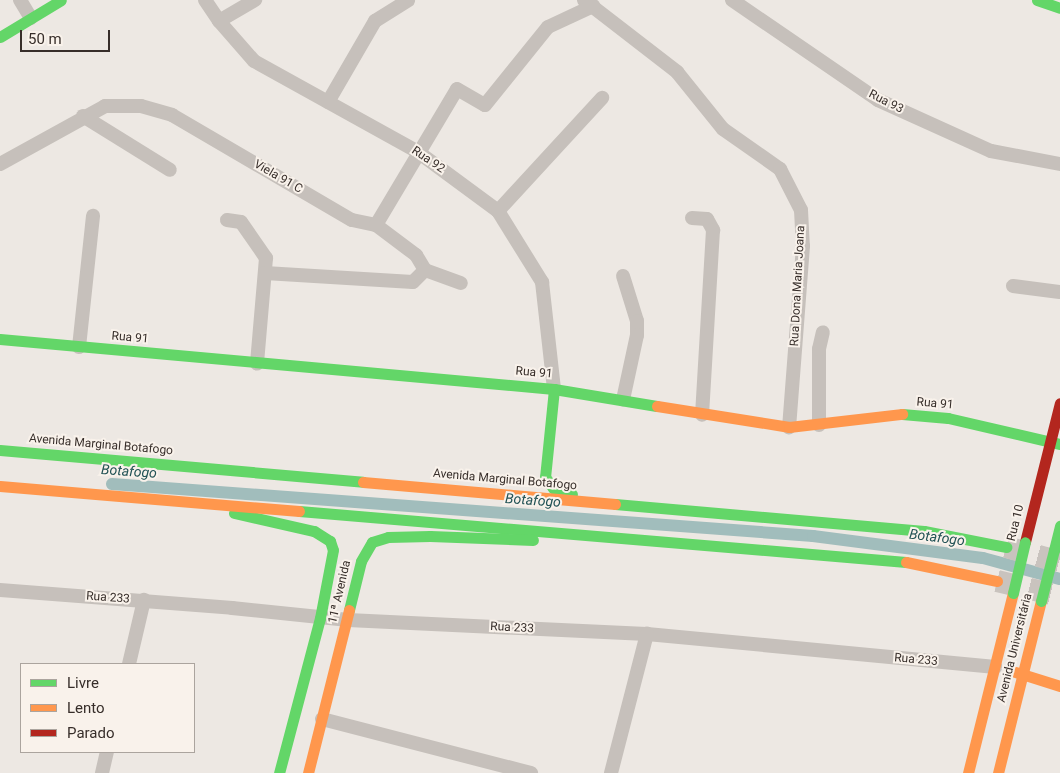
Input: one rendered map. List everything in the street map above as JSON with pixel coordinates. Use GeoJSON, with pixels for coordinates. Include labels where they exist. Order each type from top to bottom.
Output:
{"type":"FeatureCollection","features":[{"type":"Feature","properties":{"kind":"main road"},"geometry":{"type":"LineString","coordinates":[[0,37],[61,0]]}},
{"type":"Feature","properties":{"kind":"main road"},"geometry":{"type":"LineString","coordinates":[[1036,0],[1060,8]]}},
{"type":"Feature","properties":{"kind":"main road","name":"Rua 91"},"geometry":{"type":"LineString","coordinates":[[0,339],[257,364],[554,389],[702,415],[789,427],[819,425],[896,414],[948,418],[1055,443]]}},
{"type":"Feature","properties":{"kind":"main road"},"geometry":{"type":"LineString","coordinates":[[554,389],[545,463],[548,484],[574,494],[650,500],[671,508]]}},
{"type":"Feature","properties":{"kind":"main road","name":"Rua 10"},"geometry":{"type":"LineString","coordinates":[[998,650],[1025,542],[1055,443],[1060,403]]}},
{"type":"Feature","properties":{"kind":"main road","name":"Avenida Marginal Botafogo"},"geometry":{"type":"LineString","coordinates":[[0,450],[924,531],[1006,547]]}},
{"type":"Feature","properties":{"kind":"main road"},"geometry":{"type":"LineString","coordinates":[[0,486],[897,560],[998,581]]}},
{"type":"Feature","properties":{"kind":"main road","name":"11ª Avenida"},"geometry":{"type":"LineString","coordinates":[[185,502],[324,535],[330,541],[333,550],[320,618],[279,773]]}},
{"type":"Feature","properties":{"kind":"main road","name":"Avenida Universitária"},"geometry":{"type":"LineString","coordinates":[[998,773],[1060,528]]}},
{"type":"Feature","properties":{"kind":"main road","name":"11ª Avenida"},"geometry":{"type":"LineString","coordinates":[[308,773],[348,620],[361,561],[372,542],[388,537],[430,536],[557,541],[587,534]]}},
{"type":"Feature","properties":{"kind":"main road","name":"Avenida Universitária"},"geometry":{"type":"LineString","coordinates":[[968,773],[998,650]]}},
{"type":"Feature","properties":{"kind":"main road","name":"Rua 233"},"geometry":{"type":"LineString","coordinates":[[995,667],[1060,686]]}},
{"type":"Feature","properties":{"kind":"street"},"geometry":{"type":"LineString","coordinates":[[20,0],[31,18]]}},
{"type":"Feature","properties":{"kind":"street","name":"Rua 92"},"geometry":{"type":"LineString","coordinates":[[205,0],[219,22],[254,61],[418,152],[498,211],[542,282],[554,389]]}},
{"type":"Feature","properties":{"kind":"street"},"geometry":{"type":"LineString","coordinates":[[219,22],[255,0]]}},
{"type":"Feature","properties":{"kind":"street"},"geometry":{"type":"LineString","coordinates":[[328,102],[375,22],[408,0]]}},
{"type":"Feature","properties":{"kind":"street","name":"Rua 93"},"geometry":{"type":"LineString","coordinates":[[732,0],[878,100],[992,151],[1060,164]]}},
{"type":"Feature","properties":{"kind":"street"},"geometry":{"type":"LineString","coordinates":[[376,225],[457,89],[485,105],[548,27],[589,3]]}},
{"type":"Feature","properties":{"kind":"street","name":"Rua Dona Maria Joana"},"geometry":{"type":"LineString","coordinates":[[589,3],[677,72],[723,129],[780,169],[801,210],[803,246],[789,427]]}},
{"type":"Feature","properties":{"kind":"street"},"geometry":{"type":"LineString","coordinates":[[498,211],[602,98]]}},
{"type":"Feature","properties":{"kind":"street","name":"Viela 91 C"},"geometry":{"type":"LineString","coordinates":[[0,164],[83,116],[105,106],[141,106],[172,115],[352,220],[376,225],[416,255],[426,270]]}},
{"type":"Feature","properties":{"kind":"street"},"geometry":{"type":"LineString","coordinates":[[83,116],[170,170]]}},
{"type":"Feature","properties":{"kind":"street"},"geometry":{"type":"LineString","coordinates":[[79,347],[93,216]]}},
{"type":"Feature","properties":{"kind":"street"},"geometry":{"type":"LineString","coordinates":[[692,218],[708,219],[713,230],[702,415]]}},
{"type":"Feature","properties":{"kind":"street"},"geometry":{"type":"LineString","coordinates":[[227,220],[241,222],[266,258],[257,364]]}},
{"type":"Feature","properties":{"kind":"street"},"geometry":{"type":"LineString","coordinates":[[265,273],[413,282],[426,270],[461,283]]}},
{"type":"Feature","properties":{"kind":"street"},"geometry":{"type":"LineString","coordinates":[[623,276],[637,322],[637,335],[623,400]]}},
{"type":"Feature","properties":{"kind":"street"},"geometry":{"type":"LineString","coordinates":[[1013,286],[1060,292]]}},
{"type":"Feature","properties":{"kind":"street","name":"Rua Dona Maria Joana"},"geometry":{"type":"LineString","coordinates":[[819,425],[822,335]]}},
{"type":"Feature","properties":{"kind":"street","name":"Rua 233"},"geometry":{"type":"LineString","coordinates":[[0,590],[144,600],[348,620],[648,634],[995,667]]}},
{"type":"Feature","properties":{"kind":"street"},"geometry":{"type":"LineString","coordinates":[[129,663],[144,600]]}},
{"type":"Feature","properties":{"kind":"street"},"geometry":{"type":"LineString","coordinates":[[612,772],[648,634]]}},
{"type":"Feature","properties":{"kind":"street"},"geometry":{"type":"LineString","coordinates":[[322,719],[531,773]]}},
{"type":"Feature","properties":{"kind":"street"},"geometry":{"type":"LineString","coordinates":[[102,773],[107,753]]}},
{"type":"Feature","properties":{"kind":"waterway","name":"Botafogo"},"geometry":{"type":"LineString","coordinates":[[112,484],[813,536],[983,558],[1060,579]]}},
{"type":"Feature","properties":{"kind":"tunnel"},"geometry":{"type":"LineString","coordinates":[[1006,547],[1060,562]]}},
{"type":"Feature","properties":{"kind":"tunnel"},"geometry":{"type":"LineString","coordinates":[[997,581],[1060,596]]}},
{"type":"Feature","properties":{"kind":"traffic: fast"},"geometry":{"type":"LineString","coordinates":[[0,37],[61,0]]}},
{"type":"Feature","properties":{"kind":"traffic: fast"},"geometry":{"type":"LineString","coordinates":[[1037,0],[1060,8]]}},
{"type":"Feature","properties":{"kind":"traffic: fast"},"geometry":{"type":"LineString","coordinates":[[0,339],[554,389],[657,406]]}},
{"type":"Feature","properties":{"kind":"traffic: fast"},"geometry":{"type":"LineString","coordinates":[[554,389],[545,477],[553,488],[572,494]]}},
{"type":"Feature","properties":{"kind":"traffic: fast"},"geometry":{"type":"LineString","coordinates":[[902,414],[948,418],[1060,444]]}},
{"type":"Feature","properties":{"kind":"traffic: fast"},"geometry":{"type":"LineString","coordinates":[[0,450],[363,482]]}},
{"type":"Feature","properties":{"kind":"traffic: fast"},"geometry":{"type":"LineString","coordinates":[[615,504],[924,531],[1006,547]]}},
{"type":"Feature","properties":{"kind":"traffic: fast"},"geometry":{"type":"LineString","coordinates":[[299,511],[906,562]]}},
{"type":"Feature","properties":{"kind":"traffic: fast"},"geometry":{"type":"LineString","coordinates":[[234,513],[314,531],[330,541],[333,550],[320,618],[279,773]]}},
{"type":"Feature","properties":{"kind":"traffic: fast"},"geometry":{"type":"LineString","coordinates":[[1054,550],[1060,526]]}},
{"type":"Feature","properties":{"kind":"traffic: fast"},"geometry":{"type":"LineString","coordinates":[[349,610],[361,561],[372,542],[388,537],[430,536],[533,540]]}},
{"type":"Feature","properties":{"kind":"traffic: fast"},"geometry":{"type":"LineString","coordinates":[[1013,593],[1025,542]]}},
{"type":"Feature","properties":{"kind":"traffic: fast"},"geometry":{"type":"LineString","coordinates":[[1041,601],[1054,550]]}},
{"type":"Feature","properties":{"kind":"traffic: slow"},"geometry":{"type":"LineString","coordinates":[[657,406],[789,427],[902,414]]}},
{"type":"Feature","properties":{"kind":"traffic: slow"},"geometry":{"type":"LineString","coordinates":[[363,482],[615,504]]}},
{"type":"Feature","properties":{"kind":"traffic: slow"},"geometry":{"type":"LineString","coordinates":[[0,486],[299,511]]}},
{"type":"Feature","properties":{"kind":"traffic: slow"},"geometry":{"type":"LineString","coordinates":[[906,562],[997,581]]}},
{"type":"Feature","properties":{"kind":"traffic: slow"},"geometry":{"type":"LineString","coordinates":[[968,773],[1013,593]]}},
{"type":"Feature","properties":{"kind":"traffic: slow"},"geometry":{"type":"LineString","coordinates":[[998,773],[1041,601]]}},
{"type":"Feature","properties":{"kind":"traffic: slow"},"geometry":{"type":"LineString","coordinates":[[308,773],[349,610]]}},
{"type":"Feature","properties":{"kind":"traffic: slow"},"geometry":{"type":"LineString","coordinates":[[1012,671],[1060,686]]}},
{"type":"Feature","properties":{"kind":"traffic: jam"},"geometry":{"type":"LineString","coordinates":[[1025,542],[1060,403]]}}]}
